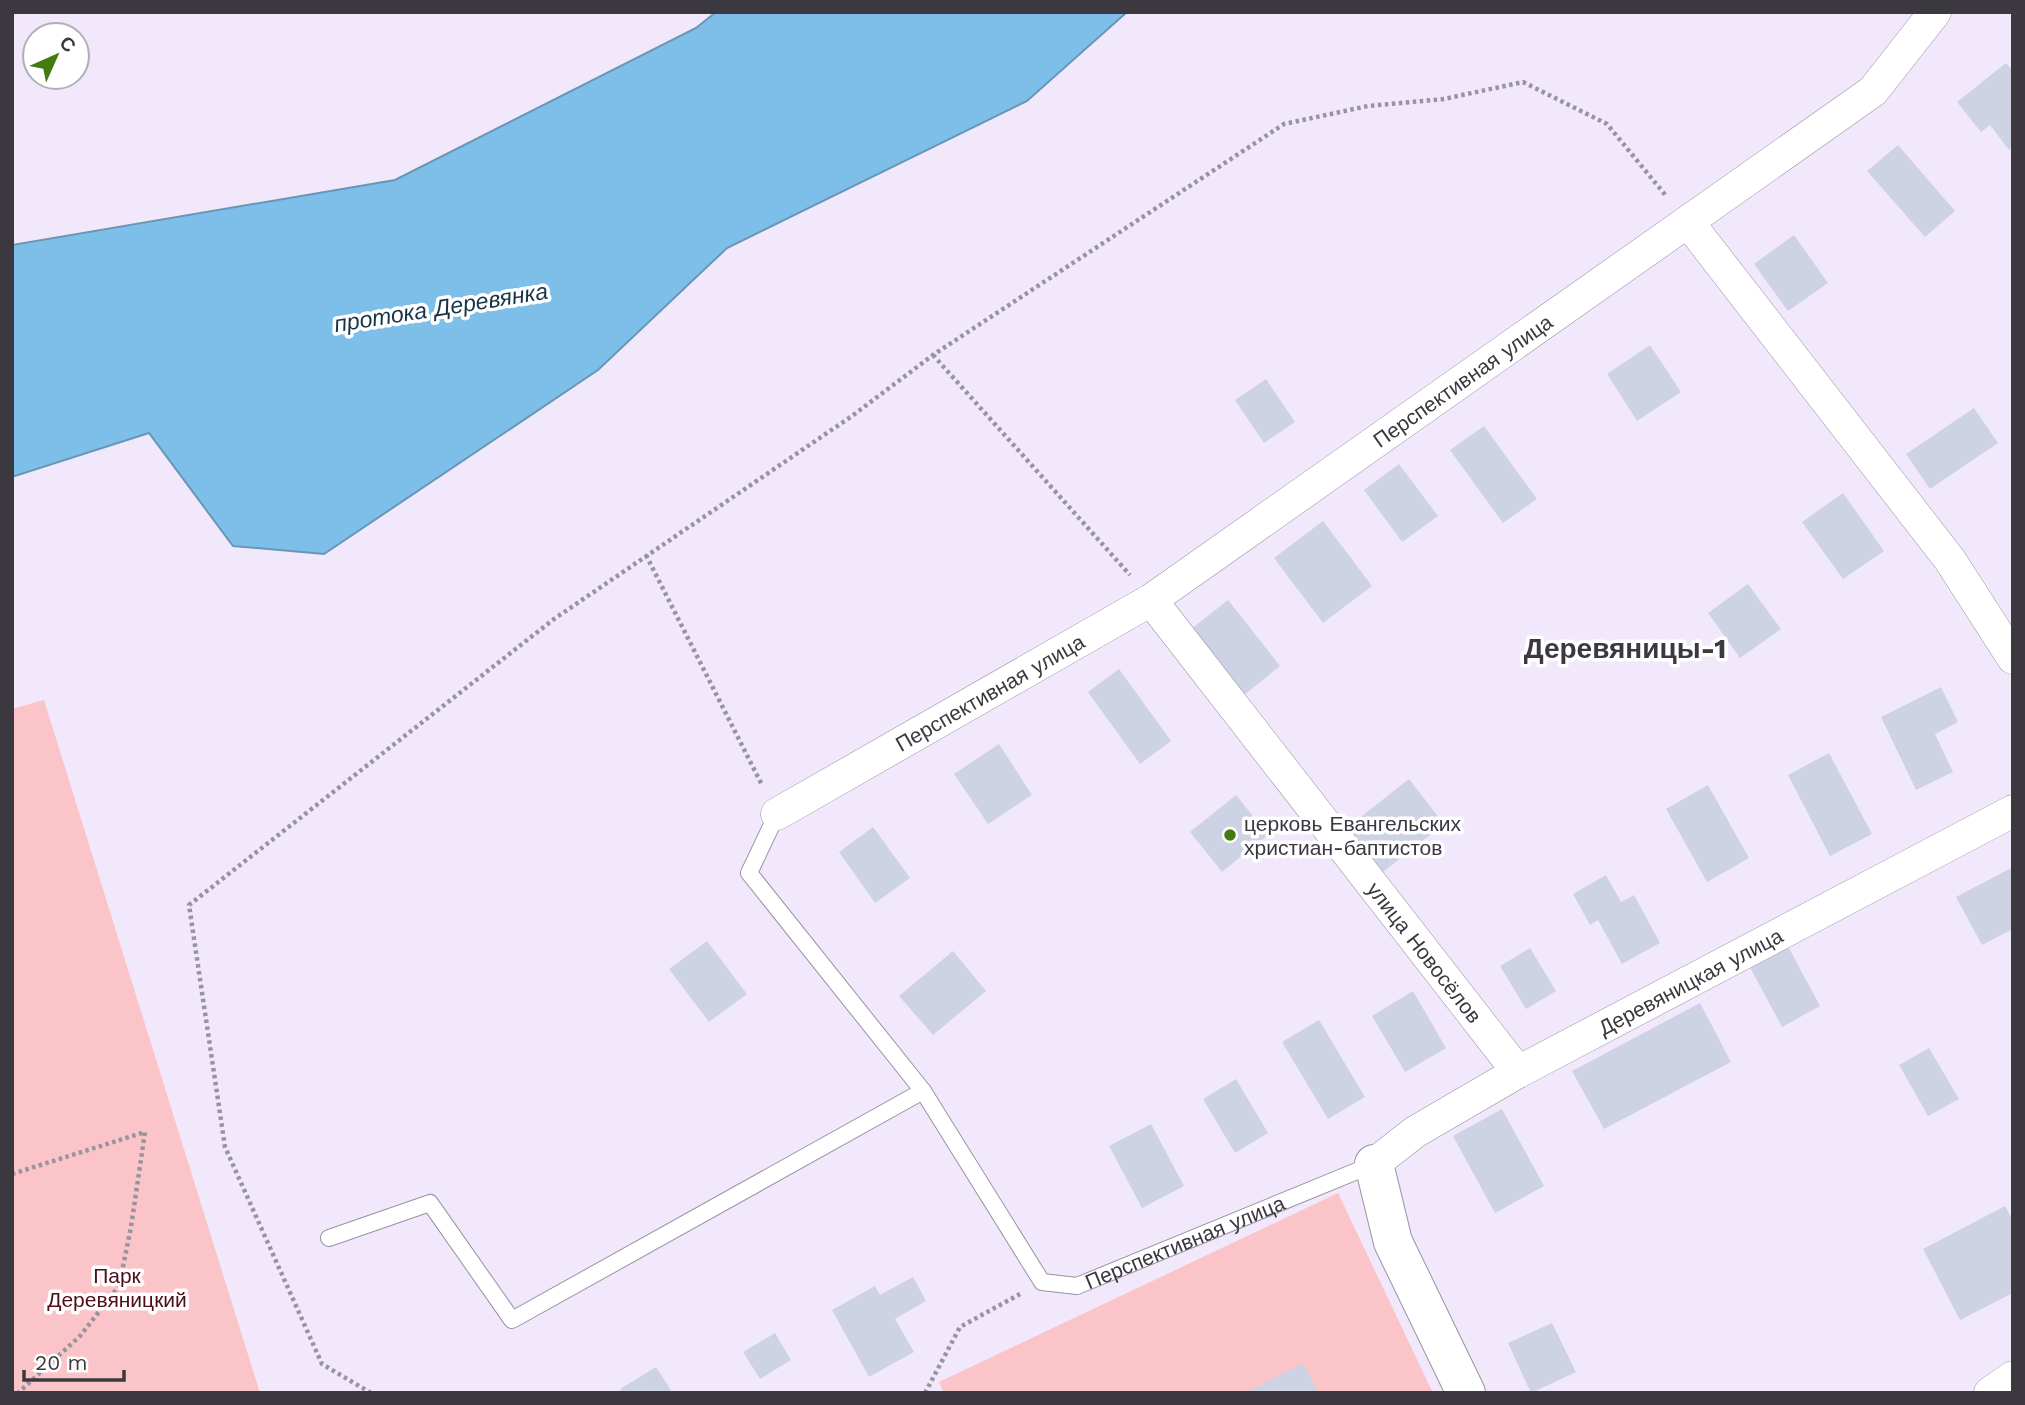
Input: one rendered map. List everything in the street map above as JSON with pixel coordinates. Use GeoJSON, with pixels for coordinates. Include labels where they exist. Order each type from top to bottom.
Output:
{"type":"FeatureCollection","features":[{"type":"Feature","properties":{"kind":"street","name":"Перспективная улица"},"geometry":{"type":"LineString","coordinates":[[777,814],[1152,600],[1873,91],[1936,12]]}},
{"type":"Feature","properties":{"kind":"street"},"geometry":{"type":"LineString","coordinates":[[1688,222],[1950,560],[2013,658]]}},
{"type":"Feature","properties":{"kind":"street","name":"улица Новосёлов"},"geometry":{"type":"LineString","coordinates":[[1152,600],[1518,1072]]}},
{"type":"Feature","properties":{"kind":"street","name":"Деревяницкая улица"},"geometry":{"type":"LineString","coordinates":[[1374,1164],[1415,1132],[1518,1072],[2013,811]]}},
{"type":"Feature","properties":{"kind":"street"},"geometry":{"type":"LineString","coordinates":[[1374,1164],[1393,1242],[1466,1393]]}},
{"type":"Feature","properties":{"kind":"street"},"geometry":{"type":"LineString","coordinates":[[1990,1393],[2013,1377]]}},
{"type":"Feature","properties":{"kind":"lane"},"geometry":{"type":"LineString","coordinates":[[777,814],[749,873],[923,1091],[1042,1282]]}},
{"type":"Feature","properties":{"kind":"lane"},"geometry":{"type":"LineString","coordinates":[[329,1238],[430,1203],[512,1320],[923,1091]]}},
{"type":"Feature","properties":{"kind":"lane","name":"Перспективная улица"},"geometry":{"type":"LineString","coordinates":[[1042,1282],[1077,1286],[1374,1164]]}},
{"type":"Feature","properties":{"kind":"path"},"geometry":{"type":"LineString","coordinates":[[371,1393],[322,1364],[225,1147],[189,905],[554,619],[852,416],[933,355],[1284,124],[1368,106],[1444,99],[1523,82],[1607,124],[1688,222]]}},
{"type":"Feature","properties":{"kind":"path"},"geometry":{"type":"LineString","coordinates":[[933,355],[1152,600]]}},
{"type":"Feature","properties":{"kind":"path"},"geometry":{"type":"LineString","coordinates":[[646,555],[777,814]]}},
{"type":"Feature","properties":{"kind":"path"},"geometry":{"type":"LineString","coordinates":[[12,1174],[145,1132],[119,1286],[80,1336],[18,1393]]}},
{"type":"Feature","properties":{"kind":"path"},"geometry":{"type":"LineString","coordinates":[[925,1393],[960,1327],[1042,1282]]}},
{"type":"Feature","properties":{"kind":"green space","name":"Парк Деревяницкий"},"geometry":{"type":"Polygon","coordinates":[[[44,700],[260,1393],[12,1393],[12,709],[44,700]]]}},
{"type":"Feature","properties":{"kind":"green space"},"geometry":{"type":"Polygon","coordinates":[[[1338,1193],[1433,1393],[944,1393],[939,1382],[1338,1193]]]}},
{"type":"Feature","properties":{"kind":"water","name":"протока Деревянка"},"geometry":{"type":"Polygon","coordinates":[[[716,12],[1127,12],[1027,101],[727,248],[598,370],[324,554],[233,546],[149,433],[12,477],[12,245],[395,180],[696,28],[716,12]]]}},
{"type":"Feature","properties":{"kind":"building"},"geometry":{"type":"Polygon","coordinates":[[[2006,63],[2013,71],[2013,147],[2009,150],[1990,125],[1981,132],[1957,102],[2006,63]]]}},
{"type":"Feature","properties":{"kind":"building"},"geometry":{"type":"Polygon","coordinates":[[[1898,145],[1955,211],[1925,237],[1867,171],[1898,145]]]}},
{"type":"Feature","properties":{"kind":"building"},"geometry":{"type":"Polygon","coordinates":[[[1794,235],[1828,283],[1788,311],[1754,264],[1794,235]]]}},
{"type":"Feature","properties":{"kind":"building"},"geometry":{"type":"Polygon","coordinates":[[[1650,345],[1681,392],[1637,421],[1607,374],[1650,345]]]}},
{"type":"Feature","properties":{"kind":"building"},"geometry":{"type":"Polygon","coordinates":[[[1266,379],[1295,422],[1264,443],[1235,400],[1266,379]]]}},
{"type":"Feature","properties":{"kind":"building"},"geometry":{"type":"Polygon","coordinates":[[[1974,408],[1998,443],[1930,489],[1906,454],[1974,408]]]}},
{"type":"Feature","properties":{"kind":"building"},"geometry":{"type":"Polygon","coordinates":[[[1484,426],[1537,499],[1503,523],[1450,450],[1484,426]]]}},
{"type":"Feature","properties":{"kind":"building"},"geometry":{"type":"Polygon","coordinates":[[[1399,464],[1438,516],[1402,542],[1364,490],[1399,464]]]}},
{"type":"Feature","properties":{"kind":"building"},"geometry":{"type":"Polygon","coordinates":[[[1843,493],[1884,551],[1843,579],[1802,522],[1843,493]]]}},
{"type":"Feature","properties":{"kind":"building"},"geometry":{"type":"Polygon","coordinates":[[[1323,521],[1372,586],[1323,623],[1274,558],[1323,521]]]}},
{"type":"Feature","properties":{"kind":"building"},"geometry":{"type":"Polygon","coordinates":[[[1748,584],[1781,629],[1740,658],[1708,613],[1748,584]]]}},
{"type":"Feature","properties":{"kind":"building"},"geometry":{"type":"Polygon","coordinates":[[[1228,600],[1280,666],[1244,695],[1191,629],[1228,600]]]}},
{"type":"Feature","properties":{"kind":"building"},"geometry":{"type":"Polygon","coordinates":[[[1119,669],[1171,741],[1140,764],[1088,692],[1119,669]]]}},
{"type":"Feature","properties":{"kind":"building"},"geometry":{"type":"Polygon","coordinates":[[[1941,687],[1958,722],[1935,734],[1953,772],[1916,790],[1881,717],[1941,687]]]}},
{"type":"Feature","properties":{"kind":"building"},"geometry":{"type":"Polygon","coordinates":[[[999,744],[1032,795],[988,824],[954,774],[999,744]]]}},
{"type":"Feature","properties":{"kind":"building"},"geometry":{"type":"Polygon","coordinates":[[[1829,753],[1872,834],[1830,856],[1788,775],[1829,753]]]}},
{"type":"Feature","properties":{"kind":"building"},"geometry":{"type":"Polygon","coordinates":[[[1409,779],[1444,824],[1383,872],[1348,827],[1409,779]]]}},
{"type":"Feature","properties":{"kind":"building"},"geometry":{"type":"Polygon","coordinates":[[[1708,785],[1749,858],[1707,882],[1666,809],[1708,785]]]}},
{"type":"Feature","properties":{"kind":"building"},"geometry":{"type":"Polygon","coordinates":[[[1236,795],[1268,835],[1222,872],[1190,832],[1236,795]]]}},
{"type":"Feature","properties":{"kind":"building"},"geometry":{"type":"Polygon","coordinates":[[[873,827],[910,878],[875,903],[839,852],[873,827]]]}},
{"type":"Feature","properties":{"kind":"building"},"geometry":{"type":"Polygon","coordinates":[[[2013,867],[2013,929],[1982,945],[1956,897],[2013,867]]]}},
{"type":"Feature","properties":{"kind":"building"},"geometry":{"type":"Polygon","coordinates":[[[1606,875],[1621,902],[1634,895],[1660,943],[1622,964],[1598,920],[1590,925],[1573,894],[1606,875]]]}},
{"type":"Feature","properties":{"kind":"building"},"geometry":{"type":"Polygon","coordinates":[[[1784,939],[1820,1006],[1782,1027],[1746,960],[1784,939]]]}},
{"type":"Feature","properties":{"kind":"building"},"geometry":{"type":"Polygon","coordinates":[[[707,941],[747,994],[709,1022],[669,969],[707,941]]]}},
{"type":"Feature","properties":{"kind":"building"},"geometry":{"type":"Polygon","coordinates":[[[1530,948],[1556,991],[1526,1009],[1500,966],[1530,948]]]}},
{"type":"Feature","properties":{"kind":"building"},"geometry":{"type":"Polygon","coordinates":[[[953,951],[986,991],[933,1035],[899,996],[953,951]]]}},
{"type":"Feature","properties":{"kind":"building"},"geometry":{"type":"Polygon","coordinates":[[[1413,991],[1446,1048],[1405,1072],[1372,1016],[1413,991]]]}},
{"type":"Feature","properties":{"kind":"building"},"geometry":{"type":"Polygon","coordinates":[[[1700,1003],[1731,1062],[1604,1129],[1572,1071],[1700,1003]]]}},
{"type":"Feature","properties":{"kind":"building"},"geometry":{"type":"Polygon","coordinates":[[[1319,1020],[1365,1097],[1328,1119],[1282,1042],[1319,1020]]]}},
{"type":"Feature","properties":{"kind":"building"},"geometry":{"type":"Polygon","coordinates":[[[1929,1048],[1959,1099],[1928,1116],[1899,1065],[1929,1048]]]}},
{"type":"Feature","properties":{"kind":"building"},"geometry":{"type":"Polygon","coordinates":[[[1236,1079],[1268,1133],[1235,1153],[1203,1099],[1236,1079]]]}},
{"type":"Feature","properties":{"kind":"building"},"geometry":{"type":"Polygon","coordinates":[[[1502,1109],[1544,1186],[1495,1213],[1453,1136],[1502,1109]]]}},
{"type":"Feature","properties":{"kind":"building"},"geometry":{"type":"Polygon","coordinates":[[[1151,1124],[1184,1186],[1142,1208],[1109,1146],[1151,1124]]]}},
{"type":"Feature","properties":{"kind":"building"},"geometry":{"type":"Polygon","coordinates":[[[2005,1206],[2013,1221],[2013,1293],[1960,1320],[1923,1249],[2005,1206]]]}},
{"type":"Feature","properties":{"kind":"building"},"geometry":{"type":"Polygon","coordinates":[[[913,1277],[926,1301],[895,1319],[914,1352],[869,1377],[832,1310],[875,1286],[880,1295],[913,1277]]]}},
{"type":"Feature","properties":{"kind":"building"},"geometry":{"type":"Polygon","coordinates":[[[1552,1323],[1576,1372],[1531,1393],[1508,1343],[1552,1323]]]}},
{"type":"Feature","properties":{"kind":"building"},"geometry":{"type":"Polygon","coordinates":[[[775,1333],[791,1360],[760,1379],[743,1352],[775,1333]]]}},
{"type":"Feature","properties":{"kind":"building"},"geometry":{"type":"Polygon","coordinates":[[[1303,1363],[1318,1393],[1245,1393],[1303,1363]]]}},
{"type":"Feature","properties":{"kind":"building"},"geometry":{"type":"Polygon","coordinates":[[[656,1367],[671,1390],[667,1393],[622,1393],[620,1389],[656,1367]]]}},
{"type":"Feature","properties":{"kind":"place","name":"церковь Евангельских христиан-баптистов"},"geometry":{"type":"Point","coordinates":[1230,835]}},
{"type":"Feature","properties":{"kind":"district","name":"Деревяницы-1"},"geometry":{"type":"Point","coordinates":[1625,648]}}]}
